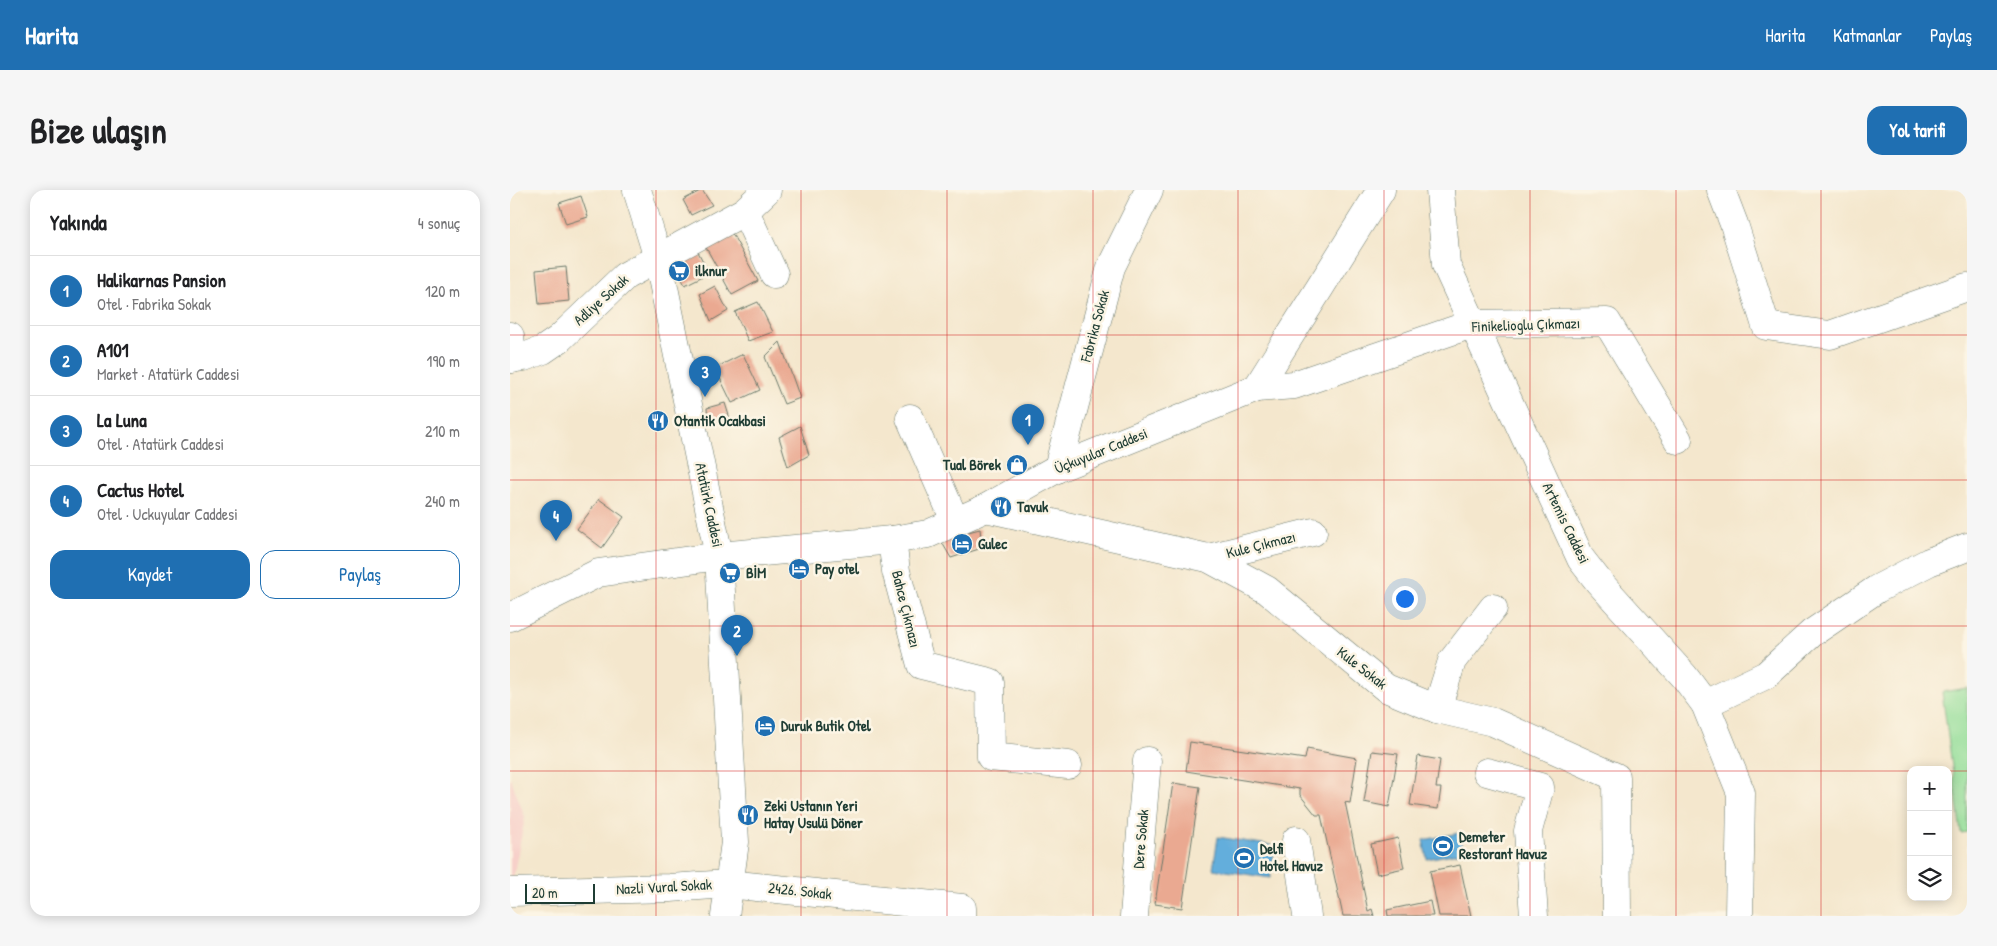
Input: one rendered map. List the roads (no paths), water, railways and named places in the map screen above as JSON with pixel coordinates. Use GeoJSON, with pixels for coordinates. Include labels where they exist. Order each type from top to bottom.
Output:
{"type":"FeatureCollection","features":[{"type":"Feature","properties":{"kind":"street","name":"Atatürk Caddesi"},"geometry":{"type":"LineString","coordinates":[[637,190],[658,258],[719,556],[735,842],[725,916]]}},
{"type":"Feature","properties":{"kind":"street","name":"Adliye Sokak"},"geometry":{"type":"LineString","coordinates":[[511,351],[524,357],[543,350],[559,339],[625,276],[745,211],[767,190]]}},
{"type":"Feature","properties":{"kind":"street","name":"Fabrika Sokak"},"geometry":{"type":"LineString","coordinates":[[1058,468],[1111,267],[1150,190]]}},
{"type":"Feature","properties":{"kind":"street"},"geometry":{"type":"LineString","coordinates":[[1257,388],[1381,190]]}},
{"type":"Feature","properties":{"kind":"street","name":"Artemis Caddesi"},"geometry":{"type":"LineString","coordinates":[[1440,190],[1446,265],[1580,558],[1599,582],[1684,676],[1705,704],[1741,793],[1738,916]]}},
{"type":"Feature","properties":{"kind":"street"},"geometry":{"type":"LineString","coordinates":[[1721,190],[1766,326],[1830,335],[1967,288]]}},
{"type":"Feature","properties":{"kind":"street"},"geometry":{"type":"LineString","coordinates":[[745,211],[774,274]]}},
{"type":"Feature","properties":{"kind":"street","name":"Finikelioglu Çıkmazı"},"geometry":{"type":"LineString","coordinates":[[1257,388],[1294,385],[1472,324],[1607,322],[1678,440]]}},
{"type":"Feature","properties":{"kind":"street","name":"Üçkuyular Caddesi"},"geometry":{"type":"LineString","coordinates":[[510,617],[598,573],[719,556],[892,540],[928,534],[986,508],[1058,468],[1257,388]]}},
{"type":"Feature","properties":{"kind":"street"},"geometry":{"type":"LineString","coordinates":[[910,418],[956,523]]}},
{"type":"Feature","properties":{"kind":"street","name":"Kule Sokak"},"geometry":{"type":"LineString","coordinates":[[986,508],[1208,558],[1267,590],[1386,688],[1437,709],[1493,722],[1616,777],[1617,916]]}},
{"type":"Feature","properties":{"kind":"street","name":"Kule Çıkmazı"},"geometry":{"type":"LineString","coordinates":[[1208,558],[1313,532]]}},
{"type":"Feature","properties":{"kind":"street","name":"Bahce Çıkmazı"},"geometry":{"type":"LineString","coordinates":[[892,540],[896,571],[920,665],[990,682],[991,757],[1068,765]]}},
{"type":"Feature","properties":{"kind":"street"},"geometry":{"type":"LineString","coordinates":[[1705,704],[1766,675],[1812,633],[1877,589],[1929,562],[1967,547]]}},
{"type":"Feature","properties":{"kind":"street"},"geometry":{"type":"LineString","coordinates":[[1437,709],[1452,661],[1494,608]]}},
{"type":"Feature","properties":{"kind":"street","name":"Dere Sokak"},"geometry":{"type":"LineString","coordinates":[[1134,916],[1147,761]]}},
{"type":"Feature","properties":{"kind":"street"},"geometry":{"type":"LineString","coordinates":[[1487,772],[1540,787],[1528,831],[1534,916]]}},
{"type":"Feature","properties":{"kind":"street"},"geometry":{"type":"LineString","coordinates":[[1296,840],[1307,916]]}},
{"type":"Feature","properties":{"kind":"street","name":"Nazli Vural Sokak"},"geometry":{"type":"LineString","coordinates":[[510,892],[670,888],[728,884]]}},
{"type":"Feature","properties":{"kind":"street","name":"2426. Sokak"},"geometry":{"type":"LineString","coordinates":[[728,884],[962,912]]}},
{"type":"Feature","properties":{"kind":"water","name":"Demeter Restorant Havuz"},"geometry":{"type":"Polygon","coordinates":[[[1459,833],[1463,852],[1427,859],[1423,840],[1459,833]]]}},
{"type":"Feature","properties":{"kind":"water","name":"Delfi Hotel Havuz"},"geometry":{"type":"Polygon","coordinates":[[[1218,837],[1275,846],[1270,878],[1213,869],[1218,837]]]}},
{"type":"Feature","properties":{"kind":"place","name":"ilknur"},"geometry":{"type":"Point","coordinates":[679,271]}},
{"type":"Feature","properties":{"kind":"place","name":"La Luna"},"geometry":{"type":"Point","coordinates":[705,397]}},
{"type":"Feature","properties":{"kind":"place","name":"Otantik Ocakbasi"},"geometry":{"type":"Point","coordinates":[658,421]}},
{"type":"Feature","properties":{"kind":"place","name":"Halikarnas Pansion"},"geometry":{"type":"Point","coordinates":[1028,445]}},
{"type":"Feature","properties":{"kind":"place","name":"Tual Börek"},"geometry":{"type":"Point","coordinates":[1017,465]}},
{"type":"Feature","properties":{"kind":"place","name":"Tavuk"},"geometry":{"type":"Point","coordinates":[1001,507]}},
{"type":"Feature","properties":{"kind":"place","name":"Cactus Hotel"},"geometry":{"type":"Point","coordinates":[556,541]}},
{"type":"Feature","properties":{"kind":"place","name":"Gulec"},"geometry":{"type":"Point","coordinates":[962,544]}},
{"type":"Feature","properties":{"kind":"place","name":"Pay otel"},"geometry":{"type":"Point","coordinates":[799,569]}},
{"type":"Feature","properties":{"kind":"place","name":"BİM"},"geometry":{"type":"Point","coordinates":[730,573]}},
{"type":"Feature","properties":{"kind":"place","name":"A101"},"geometry":{"type":"Point","coordinates":[737,656]}},
{"type":"Feature","properties":{"kind":"place","name":"Duruk Butik Otel"},"geometry":{"type":"Point","coordinates":[765,726]}},
{"type":"Feature","properties":{"kind":"place","name":"Zeki Ustanın Yeri Hatay Usulü Döner"},"geometry":{"type":"Point","coordinates":[748,815]}},
{"type":"Feature","properties":{"kind":"place","name":"Demeter Restorant Havuz"},"geometry":{"type":"Point","coordinates":[1443,846]}},
{"type":"Feature","properties":{"kind":"place","name":"Delfi Hotel Havuz"},"geometry":{"type":"Point","coordinates":[1244,858]}}]}
